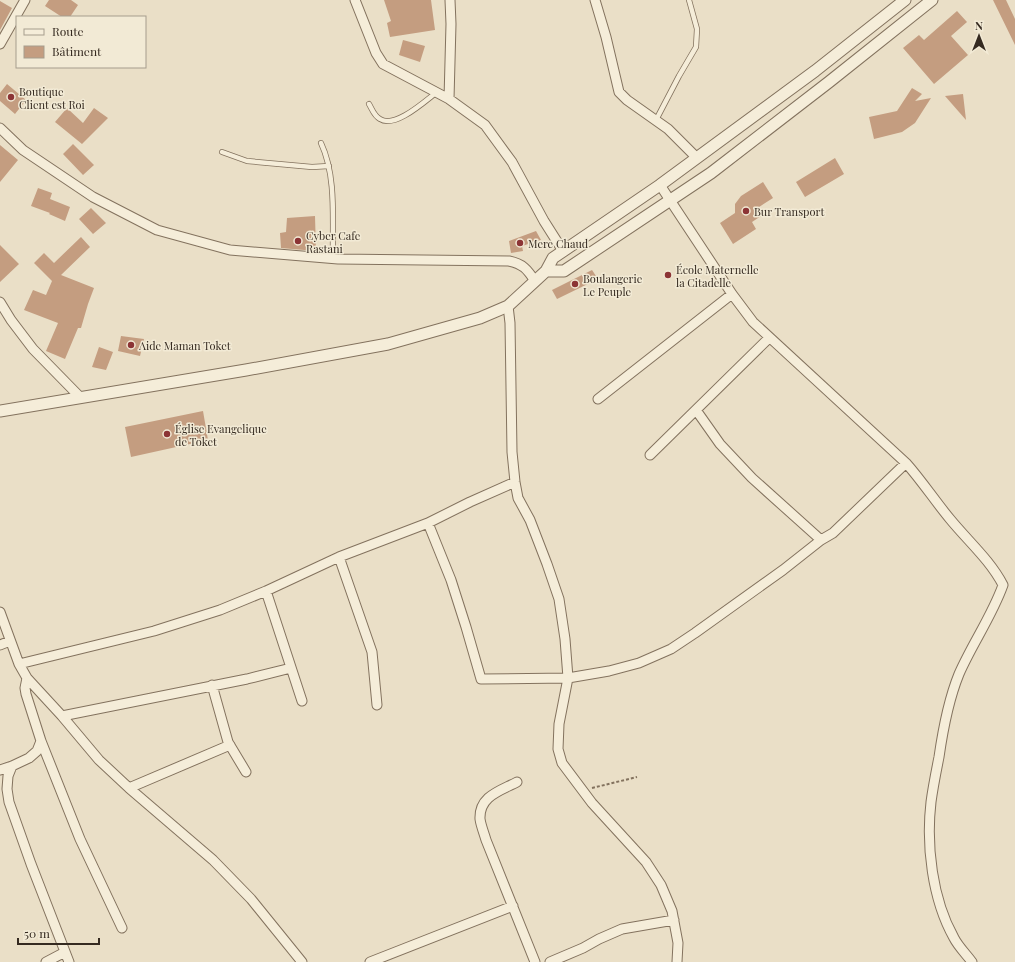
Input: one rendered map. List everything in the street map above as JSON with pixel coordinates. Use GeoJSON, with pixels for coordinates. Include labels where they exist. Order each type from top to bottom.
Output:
{"type":"FeatureCollection","features":[{"type":"Feature","properties":{"kind":"street"},"geometry":{"type":"LineString","coordinates":[[0,44],[25,0]]}},
{"type":"Feature","properties":{"kind":"street"},"geometry":{"type":"LineString","coordinates":[[355,0],[376,53],[383,64],[393,71],[449,99],[484,125],[489,131],[512,162],[544,221],[563,251]]}},
{"type":"Feature","properties":{"kind":"street"},"geometry":{"type":"LineString","coordinates":[[449,99],[451,24],[450,0]]}},
{"type":"Feature","properties":{"kind":"street"},"geometry":{"type":"LineString","coordinates":[[595,0],[606,37],[619,92],[627,100],[668,129],[697,158]]}},
{"type":"Feature","properties":{"kind":"street"},"geometry":{"type":"LineString","coordinates":[[0,411],[246,370],[388,344],[480,318],[508,306],[546,271],[553,258],[697,158],[815,71],[905,0]]}},
{"type":"Feature","properties":{"kind":"street"},"geometry":{"type":"LineString","coordinates":[[546,271],[564,270],[711,173],[932,0]]}},
{"type":"Feature","properties":{"kind":"street"},"geometry":{"type":"LineString","coordinates":[[0,128],[23,150],[93,197],[157,230],[230,250],[333,259],[509,261],[519,263],[528,270],[534,281]]}},
{"type":"Feature","properties":{"kind":"street"},"geometry":{"type":"LineString","coordinates":[[660,185],[732,294],[753,322],[906,463],[950,519],[997,574],[1003,585],[993,609],[958,675],[947,711],[931,802],[930,840],[932,872],[946,920],[954,938],[972,962]]}},
{"type":"Feature","properties":{"kind":"street"},"geometry":{"type":"LineString","coordinates":[[598,399],[732,294]]}},
{"type":"Feature","properties":{"kind":"street"},"geometry":{"type":"LineString","coordinates":[[0,302],[33,349],[80,397]]}},
{"type":"Feature","properties":{"kind":"street"},"geometry":{"type":"LineString","coordinates":[[508,306],[510,323],[512,452],[515,482],[518,498],[530,520],[559,599],[565,639],[568,678],[559,724],[558,749],[562,763],[592,803],[646,862],[661,885],[672,911],[674,920],[678,943],[678,962]]}},
{"type":"Feature","properties":{"kind":"street"},"geometry":{"type":"LineString","coordinates":[[650,455],[769,338]]}},
{"type":"Feature","properties":{"kind":"street"},"geometry":{"type":"LineString","coordinates":[[696,410],[720,444],[752,478],[821,540]]}},
{"type":"Feature","properties":{"kind":"street"},"geometry":{"type":"LineString","coordinates":[[428,523],[451,580],[481,679],[568,678],[609,671],[639,663],[671,649],[730,609],[821,540],[833,533],[906,463]]}},
{"type":"Feature","properties":{"kind":"street"},"geometry":{"type":"LineString","coordinates":[[19,664],[154,631],[220,610],[266,591],[339,557],[428,523],[515,482]]}},
{"type":"Feature","properties":{"kind":"street"},"geometry":{"type":"LineString","coordinates":[[339,557],[372,652],[377,705]]}},
{"type":"Feature","properties":{"kind":"street"},"geometry":{"type":"LineString","coordinates":[[266,591],[302,702]]}},
{"type":"Feature","properties":{"kind":"street"},"geometry":{"type":"LineString","coordinates":[[0,612],[19,664],[27,678],[62,716],[99,760],[213,860],[250,899],[302,962]]}},
{"type":"Feature","properties":{"kind":"street"},"geometry":{"type":"LineString","coordinates":[[0,646],[10,641]]}},
{"type":"Feature","properties":{"kind":"street"},"geometry":{"type":"LineString","coordinates":[[62,716],[247,679],[291,668]]}},
{"type":"Feature","properties":{"kind":"street"},"geometry":{"type":"LineString","coordinates":[[27,678],[25,688],[26,694],[41,741],[80,839],[122,928]]}},
{"type":"Feature","properties":{"kind":"street"},"geometry":{"type":"LineString","coordinates":[[212,685],[230,745],[246,772]]}},
{"type":"Feature","properties":{"kind":"street"},"geometry":{"type":"LineString","coordinates":[[0,770],[29,758],[37,751],[41,741]]}},
{"type":"Feature","properties":{"kind":"street"},"geometry":{"type":"LineString","coordinates":[[130,788],[230,745]]}},
{"type":"Feature","properties":{"kind":"street"},"geometry":{"type":"LineString","coordinates":[[12,766],[8,776],[7,789],[9,802],[69,962]]}},
{"type":"Feature","properties":{"kind":"street"},"geometry":{"type":"LineString","coordinates":[[517,782],[489,797],[482,805],[480,819],[486,840],[535,962]]}},
{"type":"Feature","properties":{"kind":"street"},"geometry":{"type":"LineString","coordinates":[[370,962],[513,906]]}},
{"type":"Feature","properties":{"kind":"street"},"geometry":{"type":"LineString","coordinates":[[550,962],[622,929],[674,920]]}},
{"type":"Feature","properties":{"kind":"street"},"geometry":{"type":"LineString","coordinates":[[46,962],[65,952]]}},
{"type":"Feature","properties":{"kind":"lane"},"geometry":{"type":"LineString","coordinates":[[656,120],[696,47],[697,29],[689,0]]}},
{"type":"Feature","properties":{"kind":"lane"},"geometry":{"type":"LineString","coordinates":[[369,104],[374,114],[380,119],[384,121],[395,120],[404,116],[437,92]]}},
{"type":"Feature","properties":{"kind":"lane"},"geometry":{"type":"LineString","coordinates":[[321,143],[329,166],[332,190],[333,259]]}},
{"type":"Feature","properties":{"kind":"lane"},"geometry":{"type":"LineString","coordinates":[[222,152],[247,161],[312,167],[329,166]]}},
{"type":"Feature","properties":{"kind":"path"},"geometry":{"type":"LineString","coordinates":[[583,790],[637,777]]}},
{"type":"Feature","properties":{"kind":"building"},"geometry":{"type":"Polygon","coordinates":[[[49,0],[71,0],[78,5],[71,16],[60,16],[45,6],[49,0]]]}},
{"type":"Feature","properties":{"kind":"building"},"geometry":{"type":"Polygon","coordinates":[[[384,0],[431,0],[435,30],[390,37],[387,23],[391,21],[384,0]]]}},
{"type":"Feature","properties":{"kind":"building"},"geometry":{"type":"Polygon","coordinates":[[[993,0],[1006,0],[1015,19],[1015,45],[993,0]]]}},
{"type":"Feature","properties":{"kind":"building"},"geometry":{"type":"Polygon","coordinates":[[[0,1],[12,8],[0,30],[0,1]]]}},
{"type":"Feature","properties":{"kind":"building"},"geometry":{"type":"Polygon","coordinates":[[[957,11],[967,22],[951,36],[968,55],[934,84],[903,48],[919,35],[924,40],[957,11]]]}},
{"type":"Feature","properties":{"kind":"building"},"geometry":{"type":"Polygon","coordinates":[[[403,40],[425,46],[420,62],[399,55],[403,40]]]}},
{"type":"Feature","properties":{"kind":"building","name":"Boutique Client est Roi"},"geometry":{"type":"Polygon","coordinates":[[[7,84],[26,100],[15,114],[0,101],[0,93],[7,84]]]}},
{"type":"Feature","properties":{"kind":"building"},"geometry":{"type":"Polygon","coordinates":[[[912,88],[922,94],[915,101],[931,98],[915,123],[902,132],[874,139],[869,117],[897,111],[912,88]]]}},
{"type":"Feature","properties":{"kind":"building"},"geometry":{"type":"Polygon","coordinates":[[[963,94],[966,120],[945,96],[963,94]]]}},
{"type":"Feature","properties":{"kind":"building"},"geometry":{"type":"Polygon","coordinates":[[[67,108],[83,123],[94,108],[108,118],[82,144],[55,122],[67,108]]]}},
{"type":"Feature","properties":{"kind":"building"},"geometry":{"type":"Polygon","coordinates":[[[73,144],[94,165],[83,175],[63,154],[73,144]]]}},
{"type":"Feature","properties":{"kind":"building"},"geometry":{"type":"Polygon","coordinates":[[[0,145],[18,160],[0,182],[0,145]]]}},
{"type":"Feature","properties":{"kind":"building"},"geometry":{"type":"Polygon","coordinates":[[[835,158],[844,174],[805,197],[796,182],[835,158]]]}},
{"type":"Feature","properties":{"kind":"building","name":"Bur Transport"},"geometry":{"type":"Polygon","coordinates":[[[763,182],[773,198],[756,209],[761,216],[752,222],[756,229],[733,244],[720,223],[735,213],[735,204],[741,196],[763,182]]]}},
{"type":"Feature","properties":{"kind":"building"},"geometry":{"type":"Polygon","coordinates":[[[38,188],[52,193],[50,199],[70,207],[65,221],[49,214],[50,213],[31,206],[38,188]]]}},
{"type":"Feature","properties":{"kind":"building"},"geometry":{"type":"Polygon","coordinates":[[[91,208],[106,223],[93,234],[79,219],[91,208]]]}},
{"type":"Feature","properties":{"kind":"building","name":"Cyber Cafe Rastani"},"geometry":{"type":"Polygon","coordinates":[[[315,216],[316,251],[281,248],[280,233],[286,232],[287,218],[315,216]]]}},
{"type":"Feature","properties":{"kind":"building","name":"Mere Chaud"},"geometry":{"type":"Polygon","coordinates":[[[536,231],[541,240],[522,246],[523,251],[511,253],[509,241],[536,231]]]}},
{"type":"Feature","properties":{"kind":"building"},"geometry":{"type":"Polygon","coordinates":[[[81,237],[90,247],[61,275],[94,288],[81,328],[78,328],[65,359],[46,351],[58,323],[24,310],[33,290],[46,295],[52,281],[34,263],[44,253],[54,263],[81,237]]]}},
{"type":"Feature","properties":{"kind":"building"},"geometry":{"type":"Polygon","coordinates":[[[0,245],[19,264],[0,282],[0,245]]]}},
{"type":"Feature","properties":{"kind":"building","name":"Boulangerie Le Peuple"},"geometry":{"type":"Polygon","coordinates":[[[592,270],[598,279],[557,299],[552,290],[592,270]]]}},
{"type":"Feature","properties":{"kind":"building","name":"Aide Maman Toket"},"geometry":{"type":"Polygon","coordinates":[[[121,336],[144,339],[140,356],[118,351],[121,336]]]}},
{"type":"Feature","properties":{"kind":"building"},"geometry":{"type":"Polygon","coordinates":[[[99,347],[113,352],[106,370],[92,367],[99,347]]]}},
{"type":"Feature","properties":{"kind":"building","name":"Église Evangelique de Toket"},"geometry":{"type":"Polygon","coordinates":[[[203,411],[208,440],[131,457],[125,427],[203,411]]]}},
{"type":"Feature","properties":{"kind":"place","name":"Boutique Client est Roi"},"geometry":{"type":"Point","coordinates":[11,97]}},
{"type":"Feature","properties":{"kind":"place","name":"Bur Transport"},"geometry":{"type":"Point","coordinates":[746,211]}},
{"type":"Feature","properties":{"kind":"place","name":"Cyber Cafe Rastani"},"geometry":{"type":"Point","coordinates":[298,241]}},
{"type":"Feature","properties":{"kind":"place","name":"Mere Chaud"},"geometry":{"type":"Point","coordinates":[520,243]}},
{"type":"Feature","properties":{"kind":"place","name":"École Maternelle la Citadelle"},"geometry":{"type":"Point","coordinates":[668,275]}},
{"type":"Feature","properties":{"kind":"place","name":"Boulangerie Le Peuple"},"geometry":{"type":"Point","coordinates":[575,284]}},
{"type":"Feature","properties":{"kind":"place","name":"Aide Maman Toket"},"geometry":{"type":"Point","coordinates":[131,345]}},
{"type":"Feature","properties":{"kind":"place","name":"Église Evangelique de Toket"},"geometry":{"type":"Point","coordinates":[167,434]}}]}
